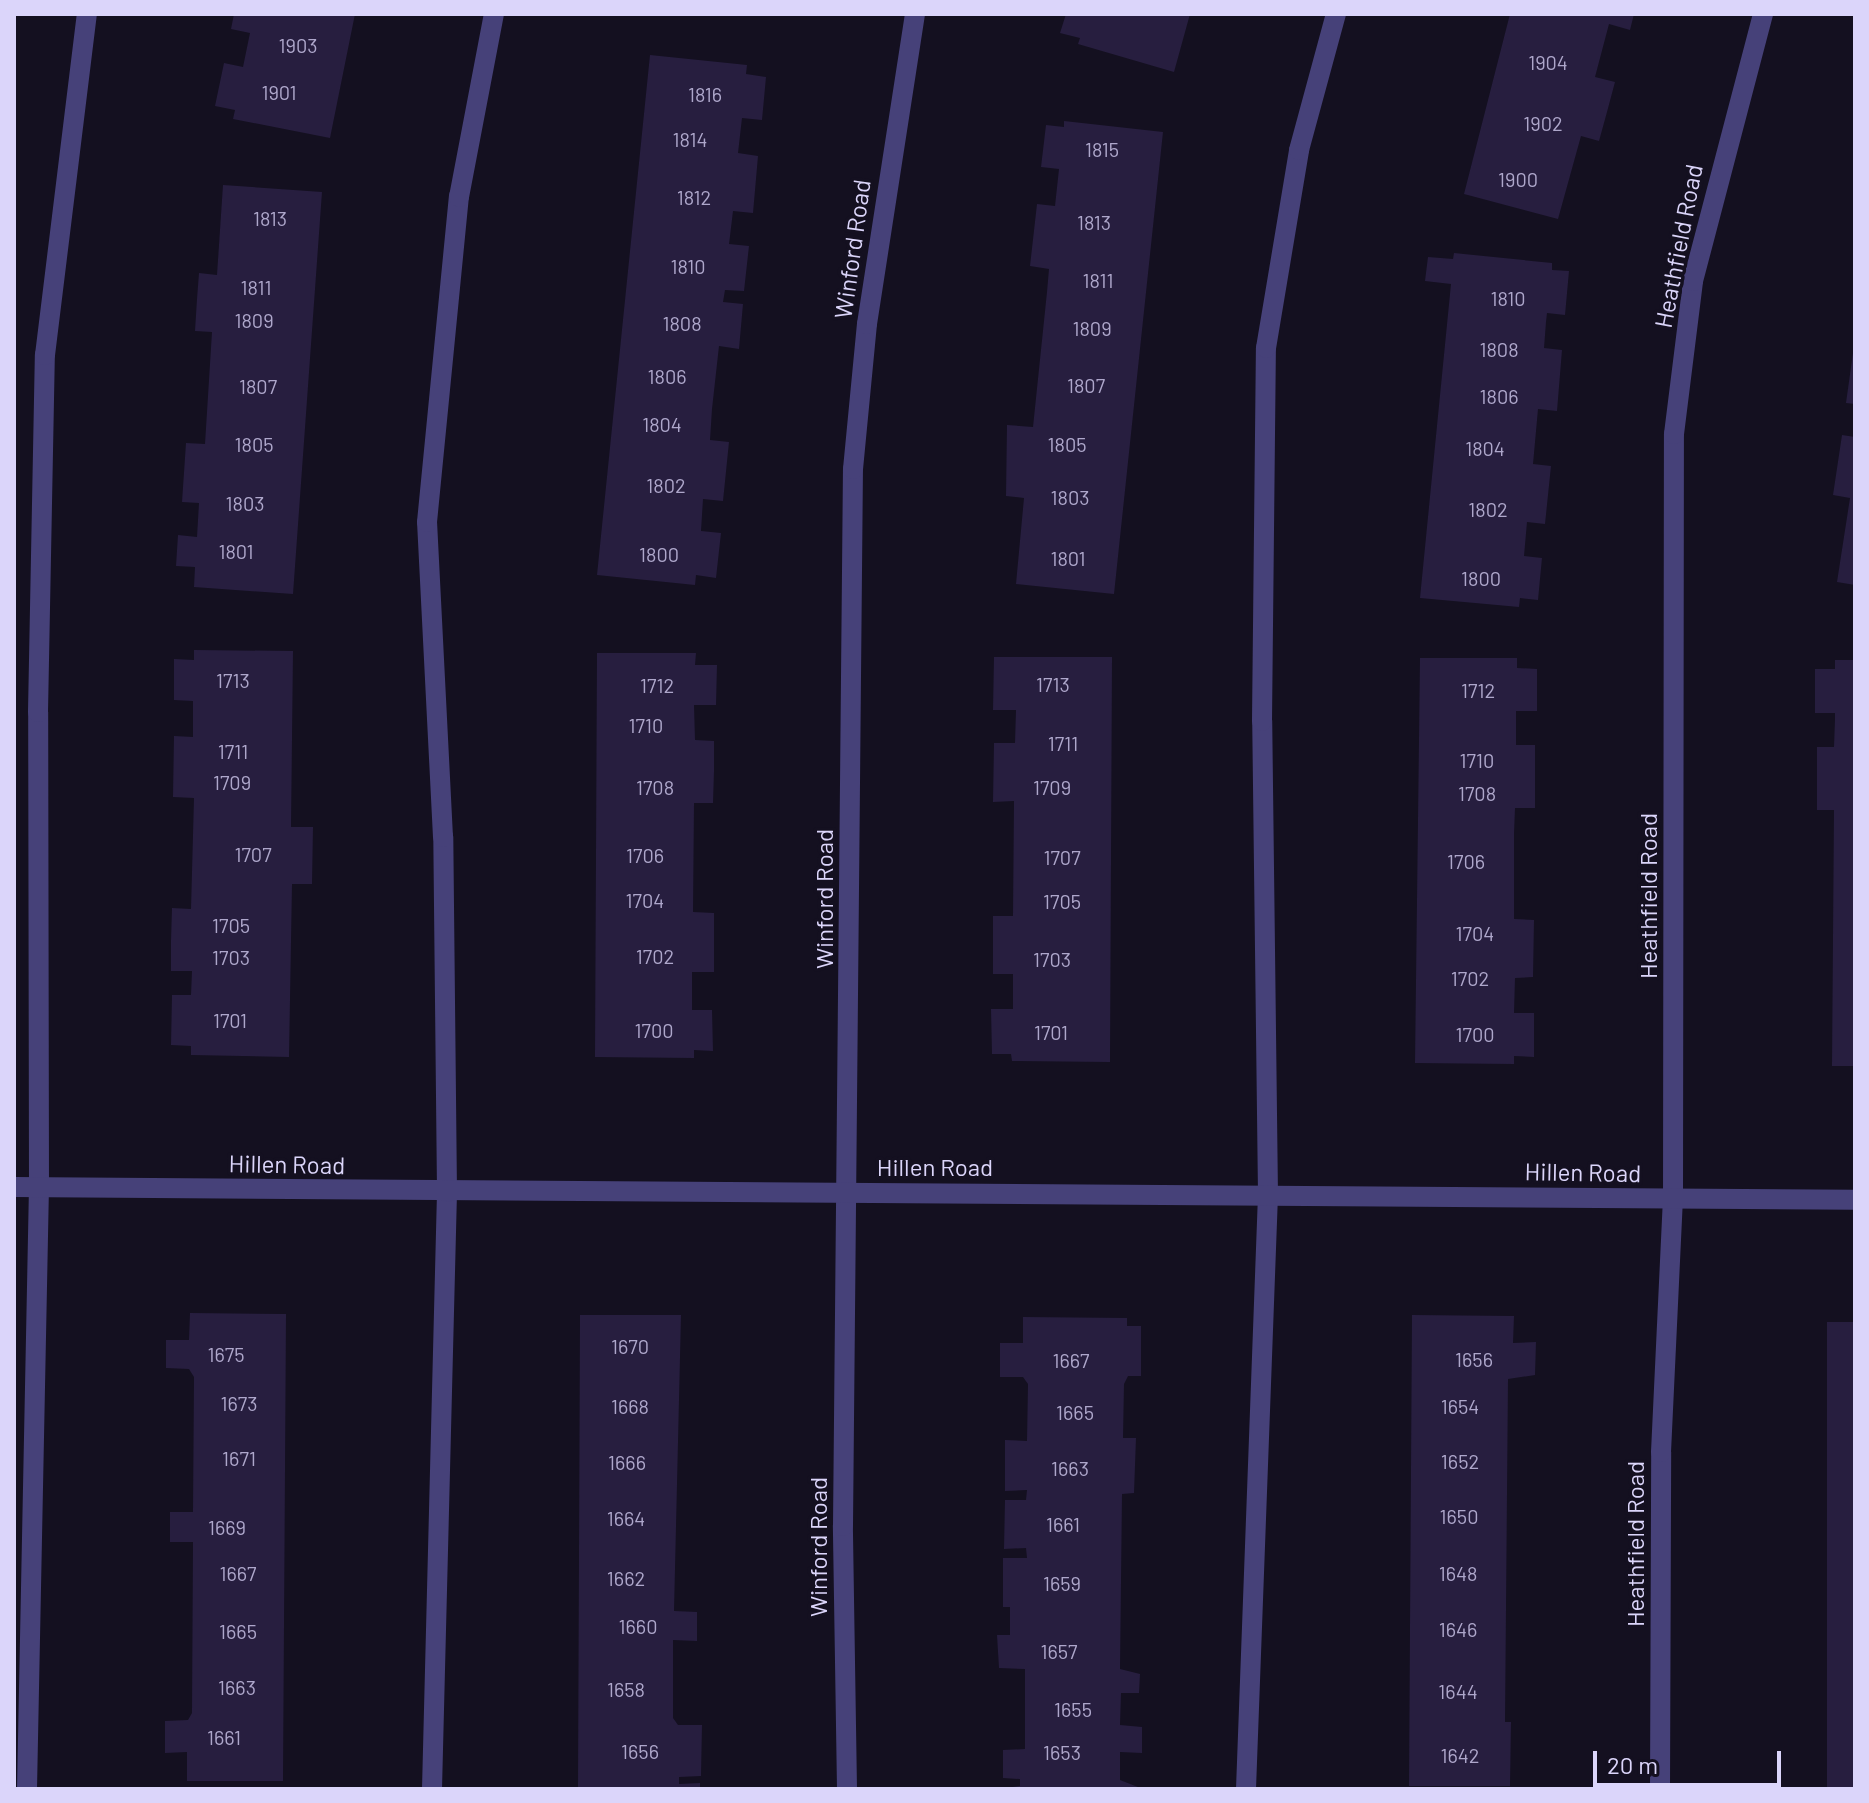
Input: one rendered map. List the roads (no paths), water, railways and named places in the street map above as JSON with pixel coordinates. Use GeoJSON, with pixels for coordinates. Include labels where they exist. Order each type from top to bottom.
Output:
{"type":"FeatureCollection","features":[{"type":"Feature","properties":{"kind":"street"},"geometry":{"type":"LineString","coordinates":[[27,1789],[39,1187],[37,743],[45,355],[87,14]]}},
{"type":"Feature","properties":{"kind":"street"},"geometry":{"type":"LineString","coordinates":[[432,1789],[447,1192],[443,837],[427,522],[459,197],[494,14]]}},
{"type":"Feature","properties":{"kind":"street","name":"Winford Road"},"geometry":{"type":"LineString","coordinates":[[847,1789],[843,1526],[849,1192],[853,469],[867,324],[915,14]]}},
{"type":"Feature","properties":{"kind":"street"},"geometry":{"type":"LineString","coordinates":[[1246,1789],[1268,1195],[1262,721],[1266,348],[1299,150],[1336,14]]}},
{"type":"Feature","properties":{"kind":"street","name":"Heathfield Road"},"geometry":{"type":"LineString","coordinates":[[1660,1789],[1661,1452],[1673,1198],[1674,434],[1693,281],[1763,14]]}},
{"type":"Feature","properties":{"kind":"street","name":"Hillen Road"},"geometry":{"type":"LineString","coordinates":[[14,1187],[1855,1200]]}}]}
